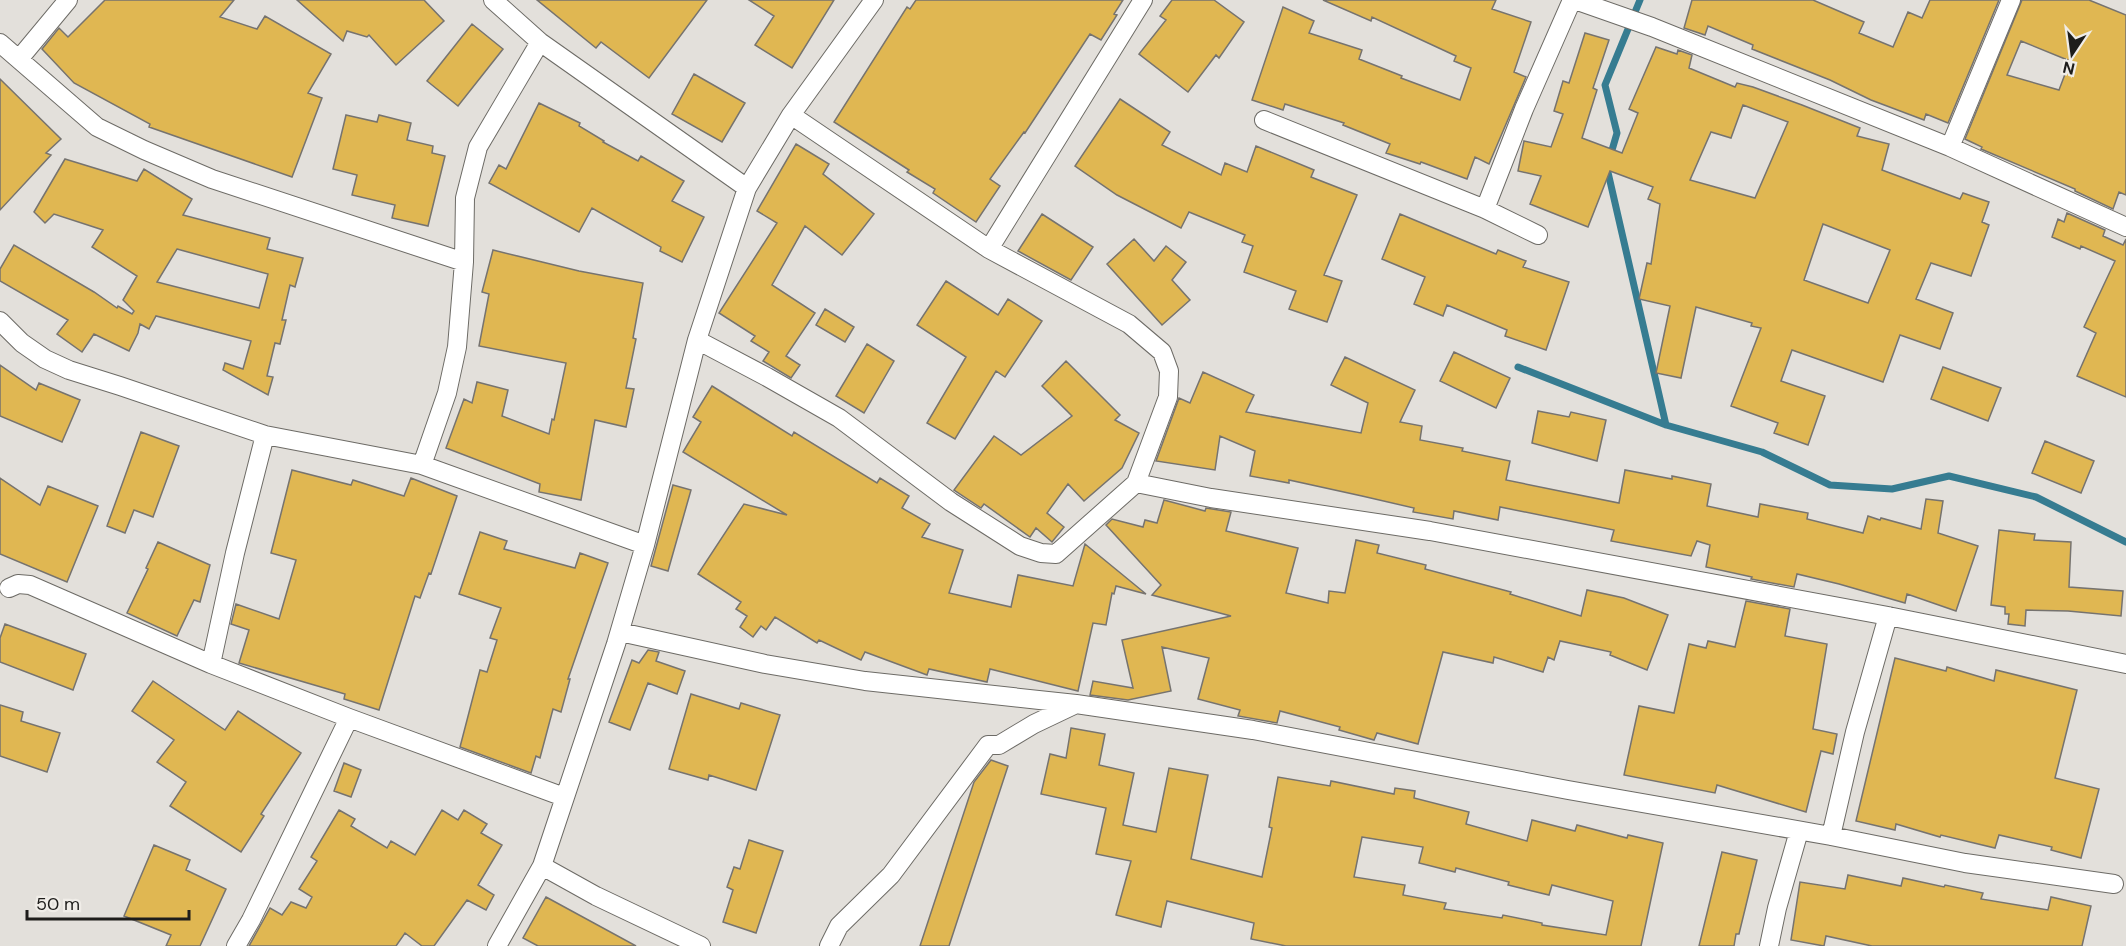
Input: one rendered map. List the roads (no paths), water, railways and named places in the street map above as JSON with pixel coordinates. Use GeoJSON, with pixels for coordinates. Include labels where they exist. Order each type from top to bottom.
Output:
{"type":"FeatureCollection","features":[{"type":"Feature","properties":{"kind":"street"},"geometry":{"type":"LineString","coordinates":[[19,59],[68,0]]}},
{"type":"Feature","properties":{"kind":"street"},"geometry":{"type":"LineString","coordinates":[[493,0],[540,42],[747,188]]}},
{"type":"Feature","properties":{"kind":"street"},"geometry":{"type":"LineString","coordinates":[[497,946],[542,866],[620,632],[645,545],[697,340],[747,188],[791,115],[873,0]]}},
{"type":"Feature","properties":{"kind":"street"},"geometry":{"type":"LineString","coordinates":[[989,249],[1143,0]]}},
{"type":"Feature","properties":{"kind":"street"},"geometry":{"type":"LineString","coordinates":[[1485,209],[1524,109],[1573,0],[1652,27],[1950,147],[2126,227]]}},
{"type":"Feature","properties":{"kind":"street"},"geometry":{"type":"LineString","coordinates":[[1950,147],[2011,0]]}},
{"type":"Feature","properties":{"kind":"street"},"geometry":{"type":"LineString","coordinates":[[422,465],[447,393],[457,347],[464,262],[465,198],[478,147],[540,42]]}},
{"type":"Feature","properties":{"kind":"street"},"geometry":{"type":"LineString","coordinates":[[0,43],[97,127],[144,150],[212,179],[464,262]]}},
{"type":"Feature","properties":{"kind":"street"},"geometry":{"type":"LineString","coordinates":[[697,340],[839,418],[951,502],[1020,546],[1041,553],[1056,554],[1136,483],[1168,398],[1169,371],[1162,352],[1129,324],[989,249],[791,115]]}},
{"type":"Feature","properties":{"kind":"street"},"geometry":{"type":"LineString","coordinates":[[1264,120],[1485,209],[1538,235]]}},
{"type":"Feature","properties":{"kind":"street"},"geometry":{"type":"LineString","coordinates":[[0,321],[22,343],[45,359],[69,370],[266,435],[422,465],[645,545]]}},
{"type":"Feature","properties":{"kind":"street"},"geometry":{"type":"LineString","coordinates":[[211,664],[235,554],[266,435]]}},
{"type":"Feature","properties":{"kind":"street"},"geometry":{"type":"LineString","coordinates":[[1136,483],[1211,498],[1430,531],[1888,616],[2126,664]]}},
{"type":"Feature","properties":{"kind":"street"},"geometry":{"type":"LineString","coordinates":[[9,588],[18,584],[30,585],[211,664],[349,718],[564,797]]}},
{"type":"Feature","properties":{"kind":"street"},"geometry":{"type":"LineString","coordinates":[[1831,836],[1855,732],[1888,616]]}},
{"type":"Feature","properties":{"kind":"street"},"geometry":{"type":"LineString","coordinates":[[620,632],[765,664],[865,681],[1076,704],[1253,730],[1568,790],[1831,836],[1965,863],[2114,884]]}},
{"type":"Feature","properties":{"kind":"street"},"geometry":{"type":"LineString","coordinates":[[829,946],[838,926],[891,875],[988,745],[999,745],[1034,724],[1076,704]]}},
{"type":"Feature","properties":{"kind":"street"},"geometry":{"type":"LineString","coordinates":[[236,946],[251,920],[349,718]]}},
{"type":"Feature","properties":{"kind":"street"},"geometry":{"type":"LineString","coordinates":[[1769,946],[1777,908],[1799,831]]}},
{"type":"Feature","properties":{"kind":"street"},"geometry":{"type":"LineString","coordinates":[[542,866],[596,896],[701,946]]}},
{"type":"Feature","properties":{"kind":"waterway"},"geometry":{"type":"LineString","coordinates":[[1610,157],[1617,133],[1605,85],[1640,0]]}},
{"type":"Feature","properties":{"kind":"waterway"},"geometry":{"type":"LineString","coordinates":[[1607,168],[1666,425]]}},
{"type":"Feature","properties":{"kind":"waterway"},"geometry":{"type":"LineString","coordinates":[[1518,367],[1666,425],[1762,452],[1830,485],[1892,489],[1949,476],[2036,497],[2126,542]]}}]}
